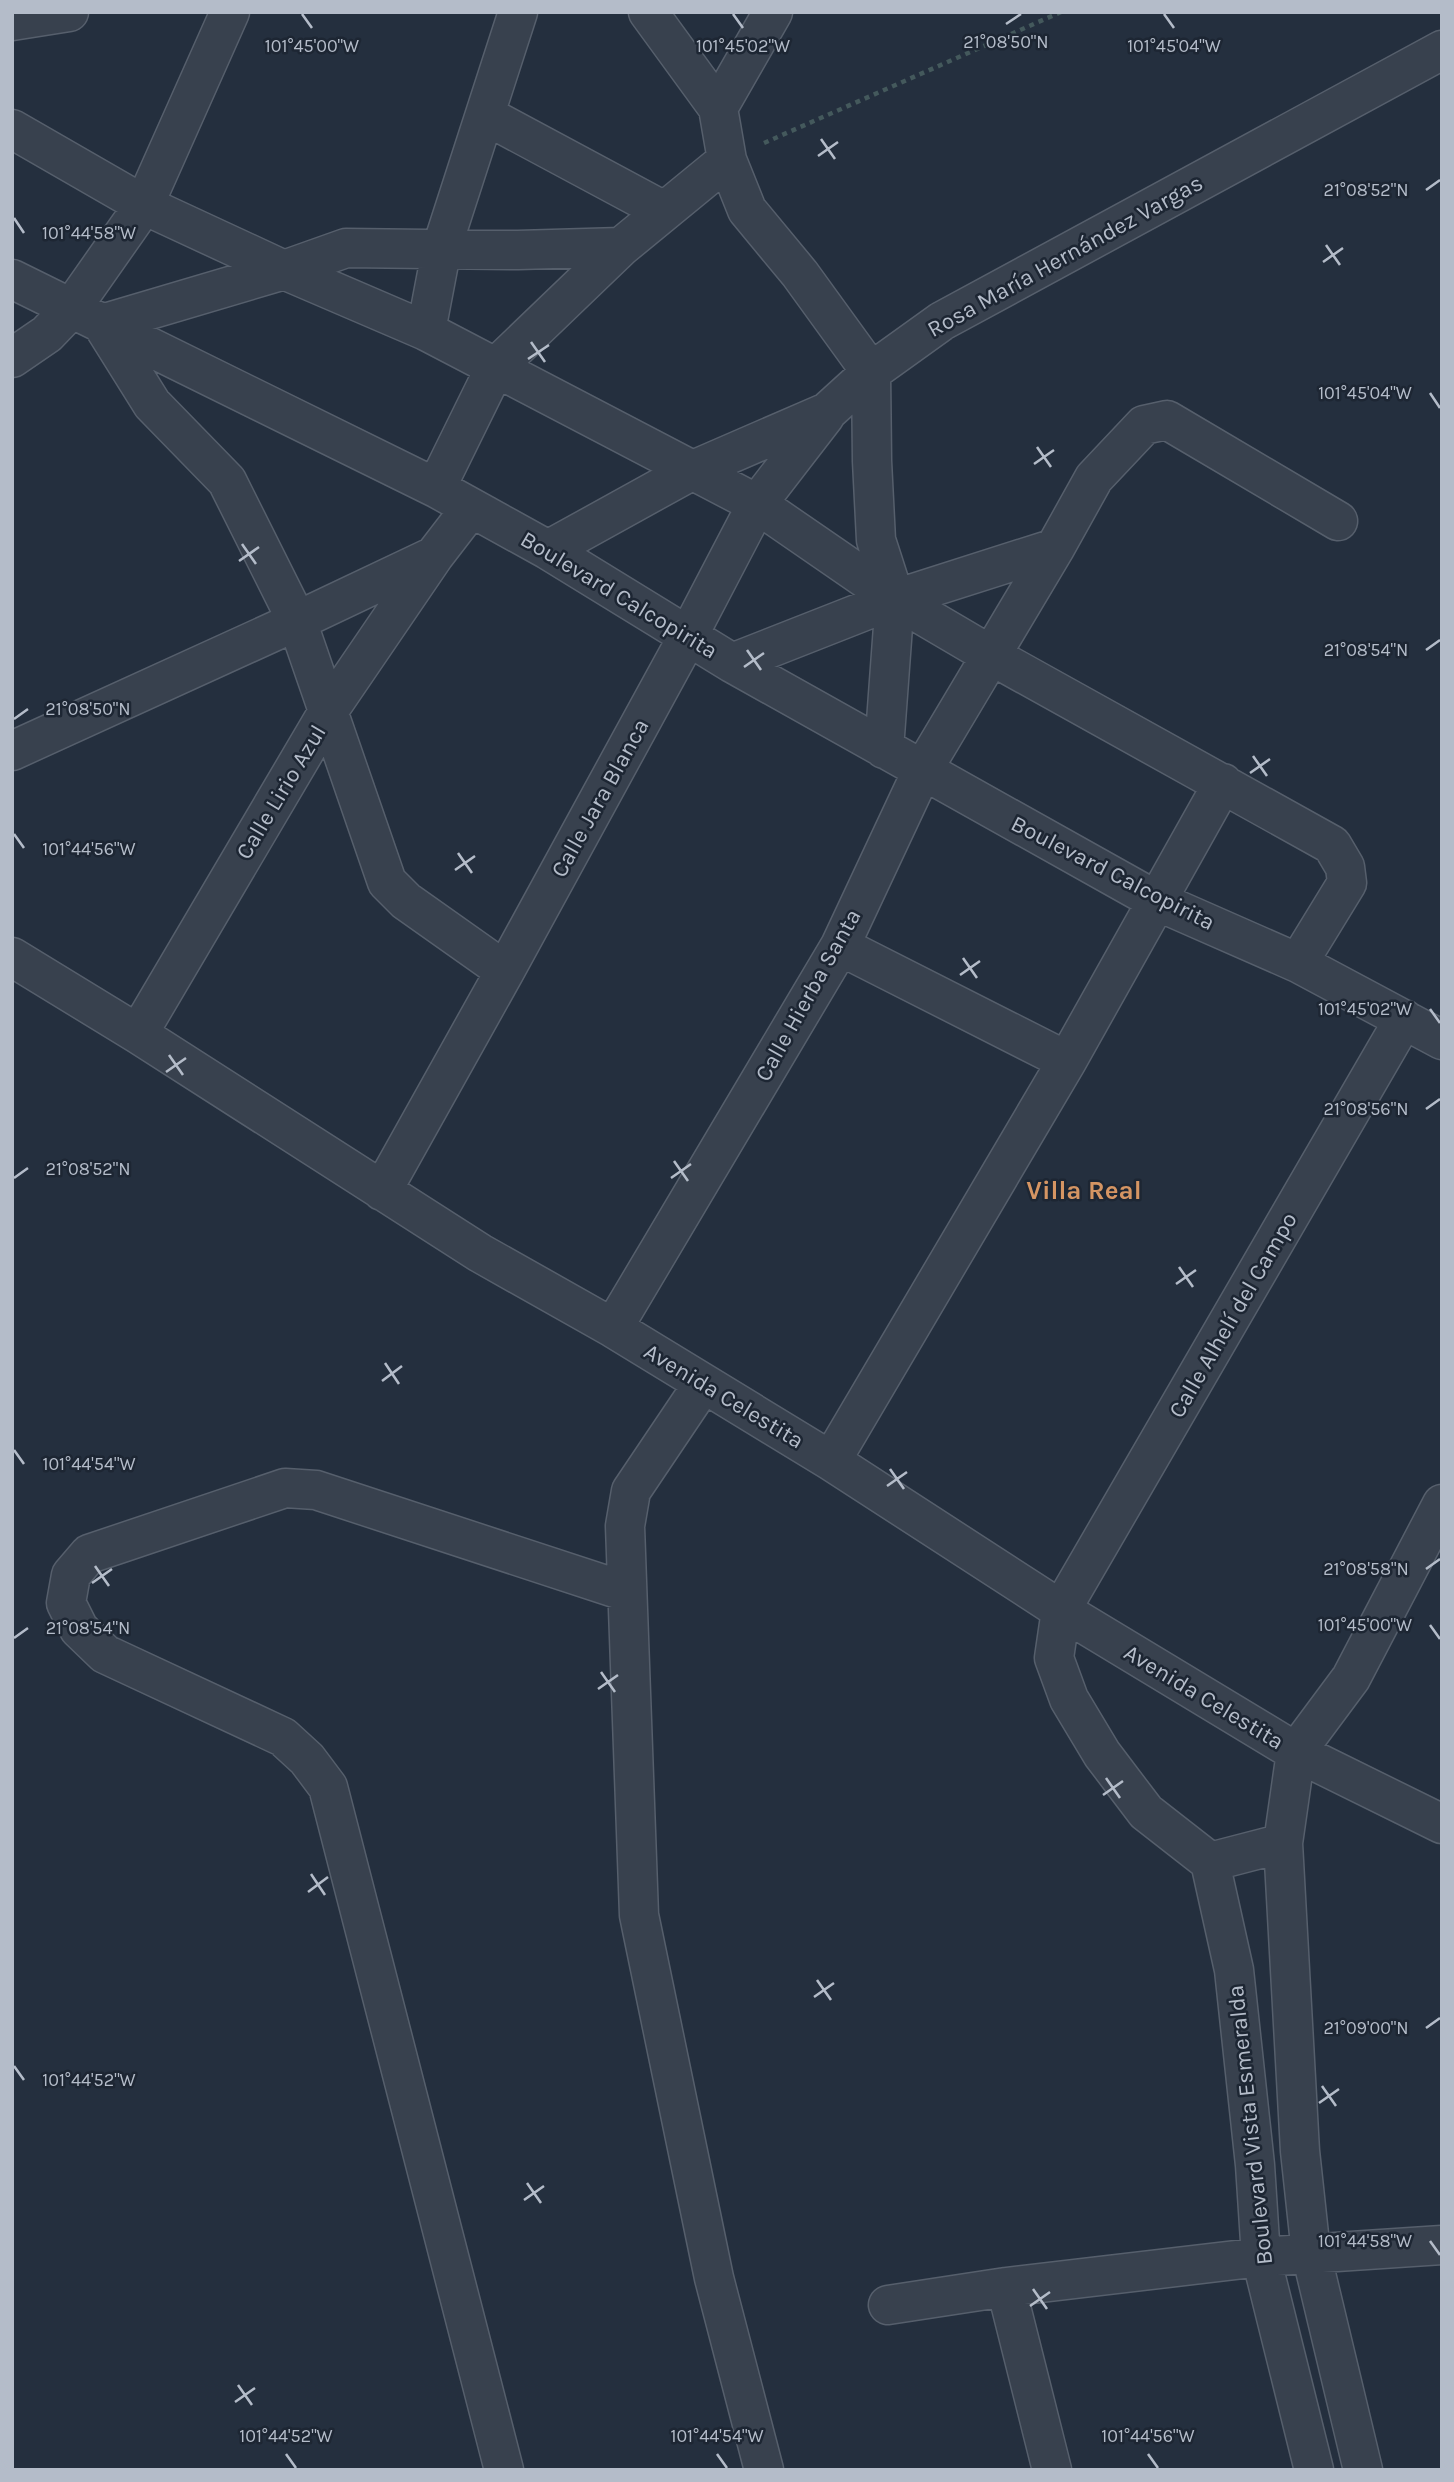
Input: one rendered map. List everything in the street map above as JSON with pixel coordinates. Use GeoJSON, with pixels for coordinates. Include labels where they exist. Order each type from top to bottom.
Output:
{"type":"FeatureCollection","features":[{"type":"Feature","properties":{"kind":"street"},"geometry":{"type":"LineString","coordinates":[[12,21],[69,12]]}},
{"type":"Feature","properties":{"kind":"street"},"geometry":{"type":"LineString","coordinates":[[86,317],[144,205],[230,12]]}},
{"type":"Feature","properties":{"kind":"street"},"geometry":{"type":"LineString","coordinates":[[426,331],[442,247],[518,12]]}},
{"type":"Feature","properties":{"kind":"street"},"geometry":{"type":"LineString","coordinates":[[648,12],[718,108],[727,160],[747,210],[800,274],[871,372],[876,540],[895,599],[884,749]]}},
{"type":"Feature","properties":{"kind":"street"},"geometry":{"type":"LineString","coordinates":[[718,108],[773,12]]}},
{"type":"Feature","properties":{"kind":"street","name":"Rosa María Hernández Vargas"},"geometry":{"type":"LineString","coordinates":[[548,550],[691,471],[827,412],[871,372],[942,321],[1442,50]]}},
{"type":"Feature","properties":{"kind":"street"},"geometry":{"type":"LineString","coordinates":[[485,115],[664,211]]}},
{"type":"Feature","properties":{"kind":"street"},"geometry":{"type":"LineString","coordinates":[[12,129],[144,205],[284,270],[426,331],[757,504],[895,599],[1332,845],[1345,867],[1347,883],[1298,962]]}},
{"type":"Feature","properties":{"kind":"street"},"geometry":{"type":"LineString","coordinates":[[436,488],[495,368],[621,247],[727,160]]}},
{"type":"Feature","properties":{"kind":"street"},"geometry":{"type":"LineString","coordinates":[[12,358],[47,334],[86,317],[284,270],[346,248],[442,247],[518,250],[621,247]]}},
{"type":"Feature","properties":{"kind":"street","name":"Boulevard Calcopirita"},"geometry":{"type":"LineString","coordinates":[[12,279],[436,488],[548,550],[687,638],[1157,901],[1298,962],[1442,1040]]}},
{"type":"Feature","properties":{"kind":"street"},"geometry":{"type":"LineString","coordinates":[[86,317],[152,404],[227,481],[297,621],[387,882],[406,901],[505,971]]}},
{"type":"Feature","properties":{"kind":"street","name":"Calle Jara Blanca"},"geometry":{"type":"LineString","coordinates":[[382,1191],[687,638],[757,504],[827,412]]}},
{"type":"Feature","properties":{"kind":"street","name":"Calle Hierba Santa"},"geometry":{"type":"LineString","coordinates":[[613,1328],[839,946],[922,771],[992,656],[1094,478],[1144,425],[1167,420],[1338,521]]}},
{"type":"Feature","properties":{"kind":"street"},"geometry":{"type":"LineString","coordinates":[[12,751],[434,556],[471,508]]}},
{"type":"Feature","properties":{"kind":"street"},"geometry":{"type":"LineString","coordinates":[[732,663],[895,599],[1055,548]]}},
{"type":"Feature","properties":{"kind":"street","name":"Calle Lirio Azul"},"geometry":{"type":"LineString","coordinates":[[138,1034],[329,710],[434,556]]}},
{"type":"Feature","properties":{"kind":"street"},"geometry":{"type":"LineString","coordinates":[[831,1461],[1067,1061],[1223,783]]}},
{"type":"Feature","properties":{"kind":"street"},"geometry":{"type":"LineString","coordinates":[[839,946],[1067,1061]]}},
{"type":"Feature","properties":{"kind":"street","name":"Avenida Celestita"},"geometry":{"type":"LineString","coordinates":[[12,957],[138,1034],[480,1253],[613,1328],[831,1461],[1061,1610],[1296,1752],[1442,1824]]}},
{"type":"Feature","properties":{"kind":"street","name":"Calle Alhelí del Campo"},"geometry":{"type":"LineString","coordinates":[[1061,1610],[1404,1019]]}},
{"type":"Feature","properties":{"kind":"street"},"geometry":{"type":"LineString","coordinates":[[703,1384],[631,1491],[625,1527],[639,1915],[714,2278],[764,2470]]}},
{"type":"Feature","properties":{"kind":"street"},"geometry":{"type":"LineString","coordinates":[[504,2470],[328,1787],[307,1759],[283,1737],[105,1654],[79,1629],[66,1603],[71,1575],[89,1554],[285,1488],[316,1490],[627,1592]]}},
{"type":"Feature","properties":{"kind":"street"},"geometry":{"type":"LineString","coordinates":[[1296,1752],[1351,1678],[1442,1504]]}},
{"type":"Feature","properties":{"kind":"street"},"geometry":{"type":"LineString","coordinates":[[1061,1610],[1054,1658],[1069,1699],[1102,1754],[1146,1812],[1210,1862],[1283,1843]]}},
{"type":"Feature","properties":{"kind":"street","name":"Boulevard Vista Esmeralda"},"geometry":{"type":"LineString","coordinates":[[1296,1752],[1283,1843],[1300,2151],[1311,2253],[1363,2470]]}},
{"type":"Feature","properties":{"kind":"street","name":"Boulevard Vista Esmeralda"},"geometry":{"type":"LineString","coordinates":[[1210,1862],[1234,1970],[1255,2165],[1261,2257],[1314,2470]]}},
{"type":"Feature","properties":{"kind":"street"},"geometry":{"type":"LineString","coordinates":[[888,2305],[1006,2287],[1261,2257],[1442,2245]]}},
{"type":"Feature","properties":{"kind":"street"},"geometry":{"type":"LineString","coordinates":[[1006,2287],[1052,2470]]}},
{"type":"Feature","properties":{"kind":"path"},"geometry":{"type":"LineString","coordinates":[[727,160],[1061,12]]}},
{"type":"Feature","properties":{"kind":"district","name":"Villa Real"},"geometry":{"type":"Point","coordinates":[1084,1190]}}]}
